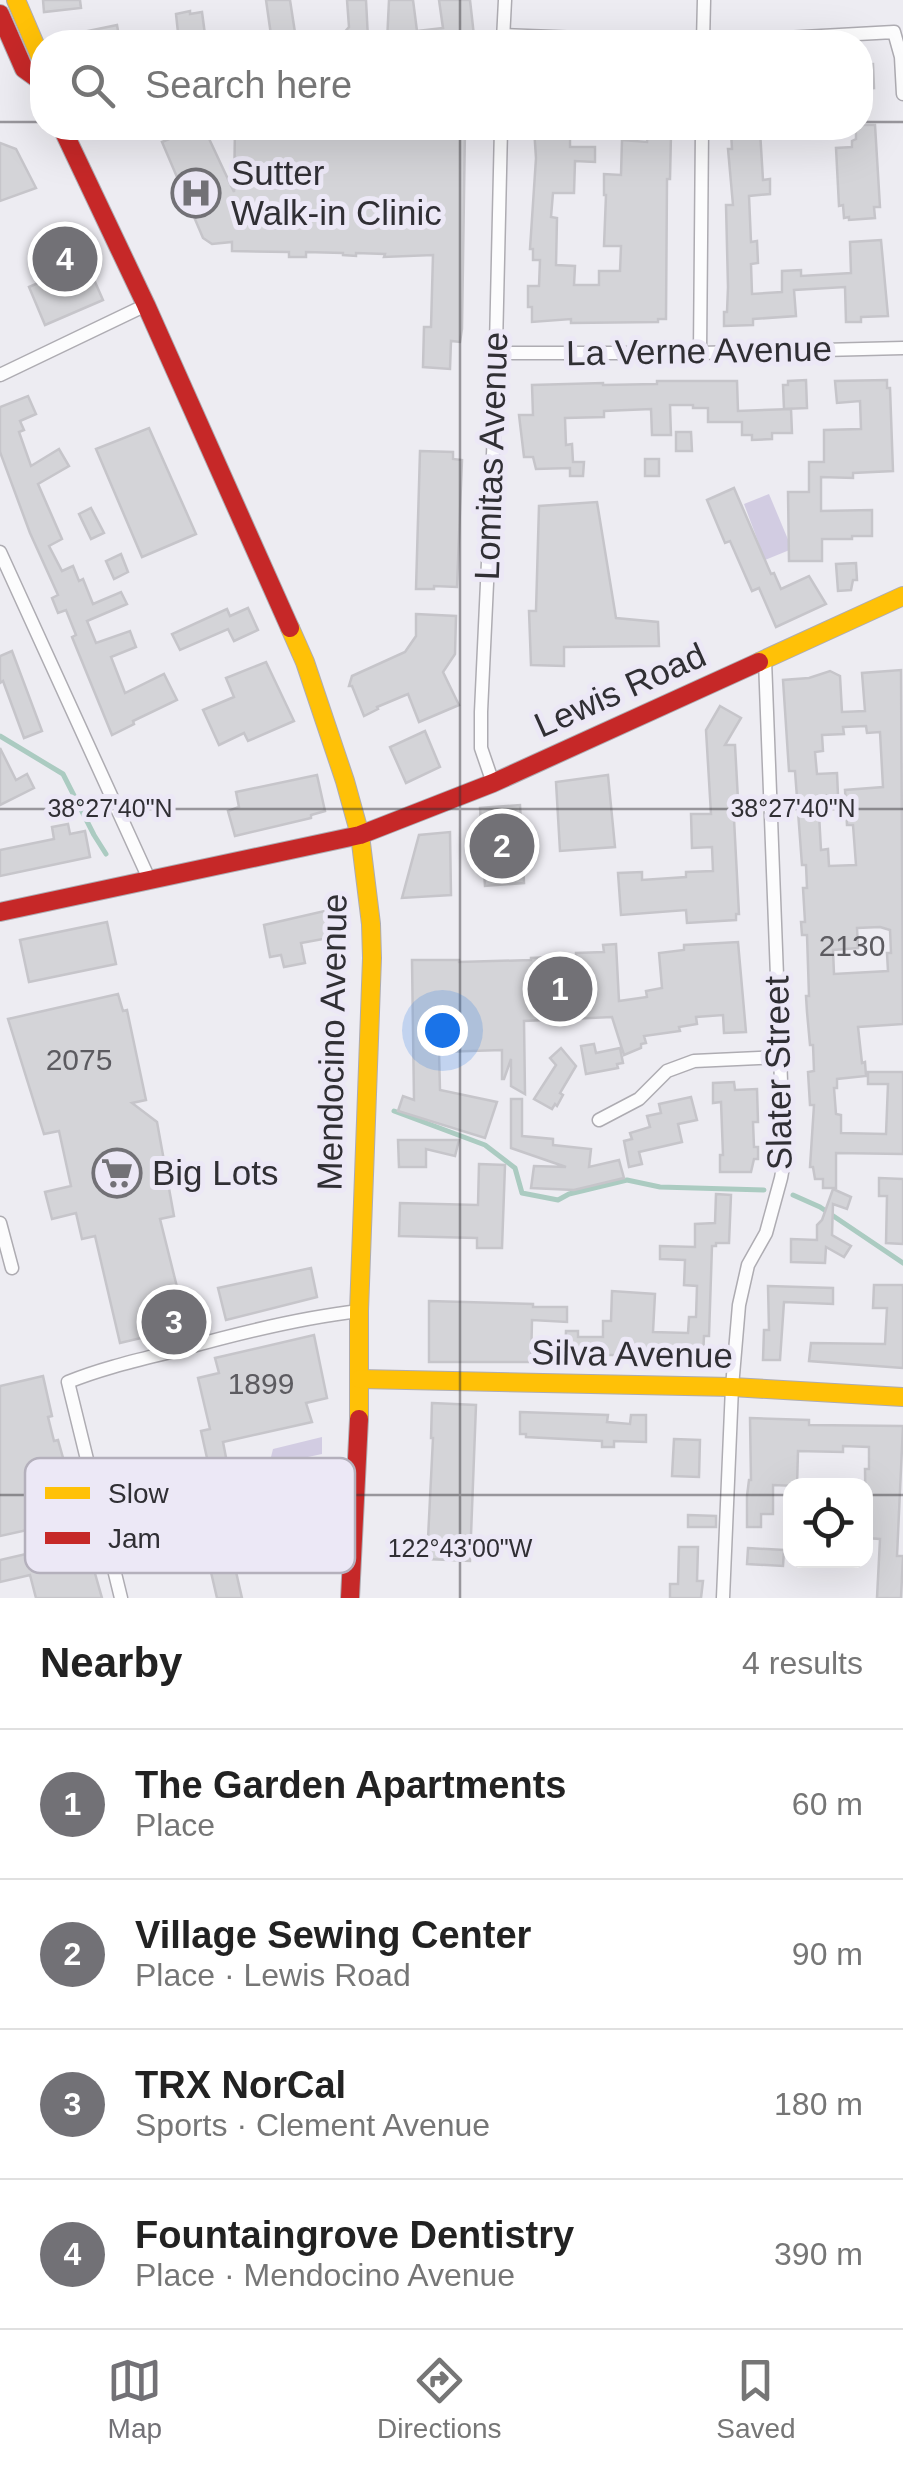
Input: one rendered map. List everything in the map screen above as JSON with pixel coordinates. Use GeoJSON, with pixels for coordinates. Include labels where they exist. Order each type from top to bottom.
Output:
{"type":"FeatureCollection","features":[{"type":"Feature","properties":{"kind":"main road"},"geometry":{"type":"LineString","coordinates":[[16,0],[30,33]]}},
{"type":"Feature","properties":{"kind":"main road"},"geometry":{"type":"LineString","coordinates":[[0,14],[24,69],[30,74]]}},
{"type":"Feature","properties":{"kind":"main road","name":"Mendocino Avenue"},"geometry":{"type":"LineString","coordinates":[[68,140],[305,662],[360,834],[372,924],[372,958],[355,1488]]}},
{"type":"Feature","properties":{"kind":"main road","name":"Lewis Road"},"geometry":{"type":"LineString","coordinates":[[0,912],[360,834],[493,783],[903,596]]}},
{"type":"Feature","properties":{"kind":"main road","name":"Silva Avenue"},"geometry":{"type":"LineString","coordinates":[[360,1379],[732,1388],[903,1397]]}},
{"type":"Feature","properties":{"kind":"main road","name":"Mendocino Avenue"},"geometry":{"type":"LineString","coordinates":[[350,1598],[351,1573]]}},
{"type":"Feature","properties":{"kind":"street"},"geometry":{"type":"LineString","coordinates":[[504,30],[505,0]]}},
{"type":"Feature","properties":{"kind":"street"},"geometry":{"type":"LineString","coordinates":[[703,30],[704,0]]}},
{"type":"Feature","properties":{"kind":"street"},"geometry":{"type":"LineString","coordinates":[[873,33],[894,32],[901,57],[903,94]]}},
{"type":"Feature","properties":{"kind":"street","name":"Lomitas Avenue"},"geometry":{"type":"LineString","coordinates":[[493,783],[481,748],[481,712],[501,140]]}},
{"type":"Feature","properties":{"kind":"street"},"geometry":{"type":"LineString","coordinates":[[700,353],[702,140]]}},
{"type":"Feature","properties":{"kind":"street"},"geometry":{"type":"LineString","coordinates":[[0,375],[146,306]]}},
{"type":"Feature","properties":{"kind":"street","name":"La Verne Avenue"},"geometry":{"type":"LineString","coordinates":[[496,353],[903,348]]}},
{"type":"Feature","properties":{"kind":"street"},"geometry":{"type":"LineString","coordinates":[[0,552],[4,574],[150,881]]}},
{"type":"Feature","properties":{"kind":"street","name":"Slater Street"},"geometry":{"type":"LineString","coordinates":[[723,1598],[732,1388],[742,1292],[748,1265],[766,1233],[784,1161],[765,660]]}},
{"type":"Feature","properties":{"kind":"street"},"geometry":{"type":"LineString","coordinates":[[599,1120],[639,1099],[667,1071],[694,1060],[780,1058]]}},
{"type":"Feature","properties":{"kind":"street"},"geometry":{"type":"LineString","coordinates":[[0,1222],[12,1268]]}},
{"type":"Feature","properties":{"kind":"street"},"geometry":{"type":"LineString","coordinates":[[86,1458],[68,1382],[212,1340],[358,1311]]}},
{"type":"Feature","properties":{"kind":"street"},"geometry":{"type":"LineString","coordinates":[[114,1573],[120,1598]]}},
{"type":"Feature","properties":{"kind":"shaded area"},"geometry":{"type":"Polygon","coordinates":[[[769,494],[792,549],[765,560],[744,504],[769,494]]]}},
{"type":"Feature","properties":{"kind":"shaded area"},"geometry":{"type":"Polygon","coordinates":[[[322,1437],[322,1454],[272,1458],[273,1449],[322,1437]]]}},
{"type":"Feature","properties":{"kind":"building"},"geometry":{"type":"Polygon","coordinates":[[[43,0],[80,0],[81,8],[44,12],[43,0]]]}},
{"type":"Feature","properties":{"kind":"building"},"geometry":{"type":"Polygon","coordinates":[[[266,0],[290,0],[295,30],[270,30],[266,0]]]}},
{"type":"Feature","properties":{"kind":"building"},"geometry":{"type":"Polygon","coordinates":[[[347,0],[366,0],[368,30],[346,30],[347,0]]]}},
{"type":"Feature","properties":{"kind":"building"},"geometry":{"type":"Polygon","coordinates":[[[389,0],[413,0],[417,30],[388,30],[389,0]]]}},
{"type":"Feature","properties":{"kind":"building"},"geometry":{"type":"Polygon","coordinates":[[[439,0],[470,0],[473,30],[426,30],[443,28],[439,0]]]}},
{"type":"Feature","properties":{"kind":"building"},"geometry":{"type":"Polygon","coordinates":[[[202,12],[204,30],[178,30],[176,14],[202,12]]]}},
{"type":"Feature","properties":{"kind":"building"},"geometry":{"type":"Polygon","coordinates":[[[117,25],[118,30],[93,30],[117,25]]]}},
{"type":"Feature","properties":{"kind":"building"},"geometry":{"type":"Polygon","coordinates":[[[875,125],[880,207],[874,207],[875,218],[849,220],[844,218],[843,205],[839,206],[836,148],[852,147],[852,141],[873,140],[875,125]]]}},
{"type":"Feature","properties":{"kind":"building"},"geometry":{"type":"Polygon","coordinates":[[[210,140],[234,192],[235,140],[465,140],[462,329],[460,342],[451,341],[450,369],[423,367],[424,327],[431,327],[433,255],[384,257],[385,254],[306,252],[306,257],[289,257],[289,252],[232,251],[232,242],[212,244],[203,238],[162,142],[210,140]]]}},
{"type":"Feature","properties":{"kind":"building"},"geometry":{"type":"Polygon","coordinates":[[[535,140],[570,140],[570,147],[595,147],[595,162],[575,161],[574,193],[553,193],[551,217],[557,218],[556,265],[575,266],[574,285],[599,285],[599,271],[620,271],[621,246],[604,246],[604,174],[621,175],[622,140],[671,140],[666,319],[532,322],[528,286],[539,286],[540,260],[533,260],[530,249],[535,140]]]}},
{"type":"Feature","properties":{"kind":"building"},"geometry":{"type":"Polygon","coordinates":[[[731,140],[761,140],[763,180],[770,179],[770,194],[749,196],[751,242],[757,241],[758,263],[751,264],[752,294],[782,292],[782,271],[801,270],[801,276],[851,273],[850,242],[881,240],[888,316],[846,322],[845,287],[794,290],[796,316],[724,326],[728,287],[726,205],[733,205],[728,149],[732,149],[731,140]]]}},
{"type":"Feature","properties":{"kind":"building"},"geometry":{"type":"Polygon","coordinates":[[[0,143],[16,149],[36,188],[0,201],[0,143]]]}},
{"type":"Feature","properties":{"kind":"building"},"geometry":{"type":"Polygon","coordinates":[[[71,227],[103,300],[45,325],[29,287],[52,277],[37,242],[71,227]]]}},
{"type":"Feature","properties":{"kind":"building"},"geometry":{"type":"Polygon","coordinates":[[[806,380],[807,408],[784,409],[783,385],[806,380]]]}},
{"type":"Feature","properties":{"kind":"building"},"geometry":{"type":"Polygon","coordinates":[[[887,380],[893,471],[853,473],[853,478],[821,477],[821,511],[872,510],[872,536],[822,539],[822,561],[789,561],[788,492],[809,492],[809,462],[824,462],[824,430],[861,429],[860,401],[837,403],[835,381],[887,380]]]}},
{"type":"Feature","properties":{"kind":"building"},"geometry":{"type":"Polygon","coordinates":[[[737,381],[738,411],[791,409],[792,433],[772,433],[772,439],[752,440],[752,435],[742,435],[742,422],[708,422],[708,408],[670,405],[671,435],[652,435],[651,409],[604,411],[604,417],[565,418],[566,445],[572,444],[573,462],[584,462],[583,476],[570,476],[570,468],[536,469],[533,457],[524,457],[519,415],[533,415],[532,385],[737,381]]]}},
{"type":"Feature","properties":{"kind":"building"},"geometry":{"type":"Polygon","coordinates":[[[28,396],[36,414],[20,421],[24,430],[19,432],[31,466],[59,449],[69,466],[38,484],[62,539],[49,546],[62,571],[73,566],[79,581],[83,579],[93,604],[121,592],[127,604],[87,621],[96,643],[130,631],[136,647],[111,657],[125,693],[164,674],[177,700],[112,735],[72,637],[76,635],[66,610],[58,613],[52,598],[58,595],[0,452],[0,407],[28,396]]]}},
{"type":"Feature","properties":{"kind":"building"},"geometry":{"type":"Polygon","coordinates":[[[149,428],[196,534],[142,557],[96,449],[149,428]]]}},
{"type":"Feature","properties":{"kind":"building"},"geometry":{"type":"Polygon","coordinates":[[[676,432],[691,432],[692,451],[676,451],[676,432]]]}},
{"type":"Feature","properties":{"kind":"building"},"geometry":{"type":"Polygon","coordinates":[[[420,451],[453,452],[453,459],[462,460],[457,587],[416,589],[420,451]]]}},
{"type":"Feature","properties":{"kind":"building"},"geometry":{"type":"Polygon","coordinates":[[[645,459],[659,459],[659,476],[645,476],[645,459]]]}},
{"type":"Feature","properties":{"kind":"building"},"geometry":{"type":"Polygon","coordinates":[[[734,488],[781,589],[809,576],[826,604],[776,627],[759,588],[752,591],[730,541],[725,543],[707,500],[734,488]]]}},
{"type":"Feature","properties":{"kind":"building"},"geometry":{"type":"Polygon","coordinates":[[[597,502],[616,618],[658,622],[659,646],[564,647],[564,666],[531,665],[529,611],[536,611],[539,506],[597,502]]]}},
{"type":"Feature","properties":{"kind":"building"},"geometry":{"type":"Polygon","coordinates":[[[91,508],[104,533],[91,539],[79,514],[91,508]]]}},
{"type":"Feature","properties":{"kind":"building"},"geometry":{"type":"Polygon","coordinates":[[[121,554],[128,572],[114,579],[106,561],[121,554]]]}},
{"type":"Feature","properties":{"kind":"building"},"geometry":{"type":"Polygon","coordinates":[[[856,563],[857,580],[853,580],[851,590],[838,591],[836,564],[856,563]]]}},
{"type":"Feature","properties":{"kind":"building"},"geometry":{"type":"Polygon","coordinates":[[[248,608],[258,630],[234,641],[228,629],[180,650],[172,634],[227,609],[230,616],[248,608]]]}},
{"type":"Feature","properties":{"kind":"building"},"geometry":{"type":"Polygon","coordinates":[[[416,614],[456,616],[455,654],[443,672],[459,705],[419,722],[408,694],[364,716],[349,686],[352,676],[405,652],[416,636],[416,614]]]}},
{"type":"Feature","properties":{"kind":"building"},"geometry":{"type":"Polygon","coordinates":[[[12,651],[42,731],[24,738],[3,681],[0,683],[0,656],[12,651]]]}},
{"type":"Feature","properties":{"kind":"building"},"geometry":{"type":"Polygon","coordinates":[[[266,662],[294,721],[248,741],[244,733],[219,745],[203,710],[234,697],[226,678],[266,662]]]}},
{"type":"Feature","properties":{"kind":"building"},"geometry":{"type":"Polygon","coordinates":[[[901,670],[903,1024],[858,1027],[866,1076],[837,1079],[836,1114],[841,1115],[841,1133],[886,1134],[888,1084],[868,1084],[868,1072],[903,1072],[903,1154],[836,1153],[836,1188],[823,1188],[823,1179],[815,1179],[810,1167],[814,1105],[810,1105],[808,1072],[814,1071],[806,996],[807,935],[802,935],[801,922],[805,922],[806,865],[802,865],[795,771],[789,771],[783,680],[830,671],[840,676],[842,712],[865,711],[862,673],[901,670]],[[866,726],[843,727],[844,734],[822,735],[823,751],[815,752],[817,774],[837,773],[838,795],[818,796],[821,850],[828,849],[829,866],[856,865],[853,825],[847,825],[845,790],[883,787],[880,732],[867,733],[866,726]],[[857,928],[858,948],[833,950],[834,974],[888,971],[890,930],[857,928]]]}},
{"type":"Feature","properties":{"kind":"building"},"geometry":{"type":"Polygon","coordinates":[[[720,706],[741,718],[725,745],[735,745],[738,800],[733,800],[739,914],[736,920],[687,923],[686,910],[621,915],[618,873],[642,872],[642,880],[713,871],[712,847],[692,848],[691,814],[711,814],[706,730],[720,706]]]}},
{"type":"Feature","properties":{"kind":"building"},"geometry":{"type":"Polygon","coordinates":[[[425,731],[440,767],[406,783],[390,747],[425,731]]]}},
{"type":"Feature","properties":{"kind":"building"},"geometry":{"type":"Polygon","coordinates":[[[0,748],[16,780],[27,774],[34,788],[0,805],[0,748]]]}},
{"type":"Feature","properties":{"kind":"building"},"geometry":{"type":"Polygon","coordinates":[[[317,775],[325,811],[235,836],[228,811],[239,807],[236,792],[317,775]]]}},
{"type":"Feature","properties":{"kind":"building"},"geometry":{"type":"Polygon","coordinates":[[[608,775],[615,847],[560,851],[556,782],[608,775]]]}},
{"type":"Feature","properties":{"kind":"building"},"geometry":{"type":"Polygon","coordinates":[[[520,805],[524,883],[485,886],[480,808],[520,805]]]}},
{"type":"Feature","properties":{"kind":"building"},"geometry":{"type":"Polygon","coordinates":[[[68,824],[70,834],[85,831],[90,857],[0,876],[0,850],[54,839],[52,827],[68,824]]]}},
{"type":"Feature","properties":{"kind":"building"},"geometry":{"type":"Polygon","coordinates":[[[450,832],[451,895],[402,898],[419,835],[450,832]]]}},
{"type":"Feature","properties":{"kind":"building"},"geometry":{"type":"Polygon","coordinates":[[[329,910],[334,937],[301,943],[305,963],[284,967],[281,955],[270,957],[264,925],[329,910]]]}},
{"type":"Feature","properties":{"kind":"building"},"geometry":{"type":"Polygon","coordinates":[[[107,922],[116,964],[29,982],[20,940],[107,922]]]}},
{"type":"Feature","properties":{"kind":"building"},"geometry":{"type":"Polygon","coordinates":[[[738,942],[746,1032],[724,1033],[723,1015],[696,1017],[697,1024],[679,1027],[680,1031],[644,1036],[646,1043],[641,1048],[624,1055],[612,1017],[524,1021],[525,1094],[511,1086],[511,1059],[502,1079],[502,1050],[439,1052],[440,1090],[497,1102],[485,1138],[398,1111],[403,1096],[414,1100],[412,960],[531,960],[604,952],[603,945],[616,944],[619,1001],[647,997],[646,991],[662,988],[659,953],[684,950],[684,945],[738,942]]]}},
{"type":"Feature","properties":{"kind":"building"},"geometry":{"type":"Polygon","coordinates":[[[118,994],[123,1011],[127,1010],[146,1100],[132,1103],[157,1122],[174,1216],[160,1219],[187,1327],[120,1343],[95,1236],[82,1239],[76,1213],[52,1219],[45,1192],[71,1186],[59,1131],[44,1134],[8,1019],[118,994]]]}},
{"type":"Feature","properties":{"kind":"building"},"geometry":{"type":"Polygon","coordinates":[[[594,1044],[596,1053],[620,1048],[623,1063],[617,1064],[618,1068],[586,1074],[581,1046],[594,1044]]]}},
{"type":"Feature","properties":{"kind":"building"},"geometry":{"type":"Polygon","coordinates":[[[561,1048],[576,1066],[552,1109],[534,1099],[556,1065],[550,1058],[561,1048]]]}},
{"type":"Feature","properties":{"kind":"building"},"geometry":{"type":"Polygon","coordinates":[[[734,1082],[735,1090],[757,1089],[758,1122],[753,1122],[758,1159],[754,1159],[751,1172],[720,1172],[721,1102],[713,1103],[713,1083],[734,1082]]]}},
{"type":"Feature","properties":{"kind":"building"},"geometry":{"type":"Polygon","coordinates":[[[691,1097],[697,1120],[678,1124],[682,1142],[639,1152],[642,1164],[629,1167],[624,1141],[632,1139],[630,1133],[650,1127],[647,1116],[661,1113],[659,1104],[691,1097]]]}},
{"type":"Feature","properties":{"kind":"building"},"geometry":{"type":"Polygon","coordinates":[[[511,1099],[522,1099],[522,1136],[553,1139],[553,1145],[591,1149],[589,1167],[619,1160],[624,1178],[574,1190],[531,1188],[534,1166],[566,1167],[511,1148],[511,1099]]]}},
{"type":"Feature","properties":{"kind":"building"},"geometry":{"type":"Polygon","coordinates":[[[398,1140],[459,1140],[455,1156],[426,1149],[426,1167],[399,1167],[398,1140]]]}},
{"type":"Feature","properties":{"kind":"building"},"geometry":{"type":"Polygon","coordinates":[[[479,1164],[505,1165],[502,1248],[477,1248],[477,1238],[399,1236],[400,1203],[478,1205],[479,1164]]]}},
{"type":"Feature","properties":{"kind":"building"},"geometry":{"type":"Polygon","coordinates":[[[879,1178],[903,1179],[903,1244],[886,1243],[887,1196],[879,1196],[879,1178]]]}},
{"type":"Feature","properties":{"kind":"building"},"geometry":{"type":"Polygon","coordinates":[[[833,1189],[851,1197],[847,1209],[833,1204],[832,1235],[851,1246],[844,1257],[826,1247],[825,1263],[791,1262],[791,1239],[817,1240],[817,1225],[833,1189]]]}},
{"type":"Feature","properties":{"kind":"building"},"geometry":{"type":"Polygon","coordinates":[[[716,1194],[731,1195],[729,1243],[712,1246],[709,1336],[704,1336],[703,1357],[565,1354],[566,1331],[578,1331],[578,1337],[603,1337],[603,1321],[611,1321],[612,1291],[655,1294],[653,1332],[688,1333],[689,1317],[696,1317],[697,1286],[684,1285],[685,1260],[660,1259],[660,1246],[695,1247],[695,1224],[715,1223],[716,1194]]]}},
{"type":"Feature","properties":{"kind":"building"},"geometry":{"type":"Polygon","coordinates":[[[311,1268],[317,1297],[226,1320],[218,1288],[311,1268]]]}},
{"type":"Feature","properties":{"kind":"building"},"geometry":{"type":"Polygon","coordinates":[[[874,1285],[903,1285],[903,1368],[809,1361],[811,1343],[885,1344],[887,1308],[873,1308],[874,1285]]]}},
{"type":"Feature","properties":{"kind":"building"},"geometry":{"type":"Polygon","coordinates":[[[768,1286],[833,1288],[833,1304],[784,1302],[780,1360],[763,1360],[764,1330],[769,1330],[768,1286]]]}},
{"type":"Feature","properties":{"kind":"building"},"geometry":{"type":"Polygon","coordinates":[[[429,1301],[567,1307],[567,1322],[532,1320],[531,1362],[429,1362],[429,1301]]]}},
{"type":"Feature","properties":{"kind":"building"},"geometry":{"type":"Polygon","coordinates":[[[314,1335],[327,1398],[306,1403],[312,1422],[223,1442],[226,1458],[207,1458],[201,1431],[210,1429],[198,1378],[219,1373],[215,1358],[314,1335]]]}},
{"type":"Feature","properties":{"kind":"building"},"geometry":{"type":"Polygon","coordinates":[[[43,1376],[52,1416],[48,1417],[63,1458],[25,1458],[25,1530],[0,1536],[0,1386],[43,1376]]]}},
{"type":"Feature","properties":{"kind":"building"},"geometry":{"type":"Polygon","coordinates":[[[432,1403],[476,1405],[470,1561],[427,1559],[432,1403]]]}},
{"type":"Feature","properties":{"kind":"building"},"geometry":{"type":"Polygon","coordinates":[[[520,1412],[608,1415],[607,1422],[630,1424],[631,1415],[646,1415],[646,1442],[614,1441],[614,1447],[602,1447],[602,1441],[526,1437],[520,1434],[520,1412]]]}},
{"type":"Feature","properties":{"kind":"building"},"geometry":{"type":"Polygon","coordinates":[[[750,1418],[809,1420],[809,1425],[903,1426],[897,1556],[903,1556],[901,1598],[877,1598],[880,1539],[873,1538],[873,1478],[865,1478],[869,1447],[843,1446],[843,1452],[798,1451],[797,1478],[783,1478],[783,1485],[773,1485],[773,1514],[761,1514],[761,1527],[747,1527],[750,1418]]]}},
{"type":"Feature","properties":{"kind":"building"},"geometry":{"type":"Polygon","coordinates":[[[674,1439],[700,1440],[699,1477],[672,1476],[674,1439]]]}},
{"type":"Feature","properties":{"kind":"building"},"geometry":{"type":"Polygon","coordinates":[[[688,1515],[716,1516],[716,1527],[688,1527],[688,1515]]]}},
{"type":"Feature","properties":{"kind":"building"},"geometry":{"type":"Polygon","coordinates":[[[679,1547],[698,1547],[701,1598],[670,1598],[670,1584],[678,1584],[679,1547]]]}},
{"type":"Feature","properties":{"kind":"building"},"geometry":{"type":"Polygon","coordinates":[[[748,1548],[783,1550],[783,1566],[747,1564],[748,1548]]]}},
{"type":"Feature","properties":{"kind":"building"},"geometry":{"type":"Polygon","coordinates":[[[25,1554],[25,1573],[95,1573],[102,1598],[36,1598],[30,1575],[0,1582],[0,1560],[25,1554]]]}},
{"type":"Feature","properties":{"kind":"building"},"geometry":{"type":"Polygon","coordinates":[[[211,1573],[236,1573],[242,1598],[217,1598],[211,1573]]]}},
{"type":"Feature","properties":{"kind":"waterway"},"geometry":{"type":"LineString","coordinates":[[0,736],[63,774],[106,854]]}},
{"type":"Feature","properties":{"kind":"waterway"},"geometry":{"type":"LineString","coordinates":[[394,1111],[485,1145],[515,1168],[522,1193],[558,1200],[627,1180],[660,1187],[764,1190]]}},
{"type":"Feature","properties":{"kind":"waterway"},"geometry":{"type":"LineString","coordinates":[[793,1195],[820,1207],[903,1263]]}},
{"type":"Feature","properties":{"kind":"traffic: slow"},"geometry":{"type":"LineString","coordinates":[[16,0],[30,33]]}},
{"type":"Feature","properties":{"kind":"traffic: slow"},"geometry":{"type":"LineString","coordinates":[[759,662],[903,596]]}},
{"type":"Feature","properties":{"kind":"traffic: slow"},"geometry":{"type":"LineString","coordinates":[[290,628],[305,662],[360,835],[371,924],[359,1419]]}},
{"type":"Feature","properties":{"kind":"traffic: slow"},"geometry":{"type":"LineString","coordinates":[[360,1379],[732,1387],[903,1397]]}},
{"type":"Feature","properties":{"kind":"traffic: jam"},"geometry":{"type":"LineString","coordinates":[[0,14],[24,69],[30,73]]}},
{"type":"Feature","properties":{"kind":"traffic: jam"},"geometry":{"type":"LineString","coordinates":[[68,140],[290,628]]}},
{"type":"Feature","properties":{"kind":"traffic: jam"},"geometry":{"type":"LineString","coordinates":[[0,912],[360,835],[493,783],[759,662]]}},
{"type":"Feature","properties":{"kind":"traffic: jam"},"geometry":{"type":"LineString","coordinates":[[355,1499],[359,1419]]}},
{"type":"Feature","properties":{"kind":"traffic: jam"},"geometry":{"type":"LineString","coordinates":[[350,1598],[351,1573]]}},
{"type":"Feature","properties":{"kind":"place","name":"Sutter Walk-in Clinic"},"geometry":{"type":"Point","coordinates":[196,193]}},
{"type":"Feature","properties":{"kind":"place","name":"Fountaingrove Dentistry"},"geometry":{"type":"Point","coordinates":[65,259]}},
{"type":"Feature","properties":{"kind":"place","name":"Village Sewing Center"},"geometry":{"type":"Point","coordinates":[502,846]}},
{"type":"Feature","properties":{"kind":"place","name":"The Garden Apartments"},"geometry":{"type":"Point","coordinates":[560,989]}},
{"type":"Feature","properties":{"kind":"place","name":"Big Lots"},"geometry":{"type":"Point","coordinates":[117,1173]}},
{"type":"Feature","properties":{"kind":"place","name":"TRX NorCal"},"geometry":{"type":"Point","coordinates":[174,1322]}}]}
